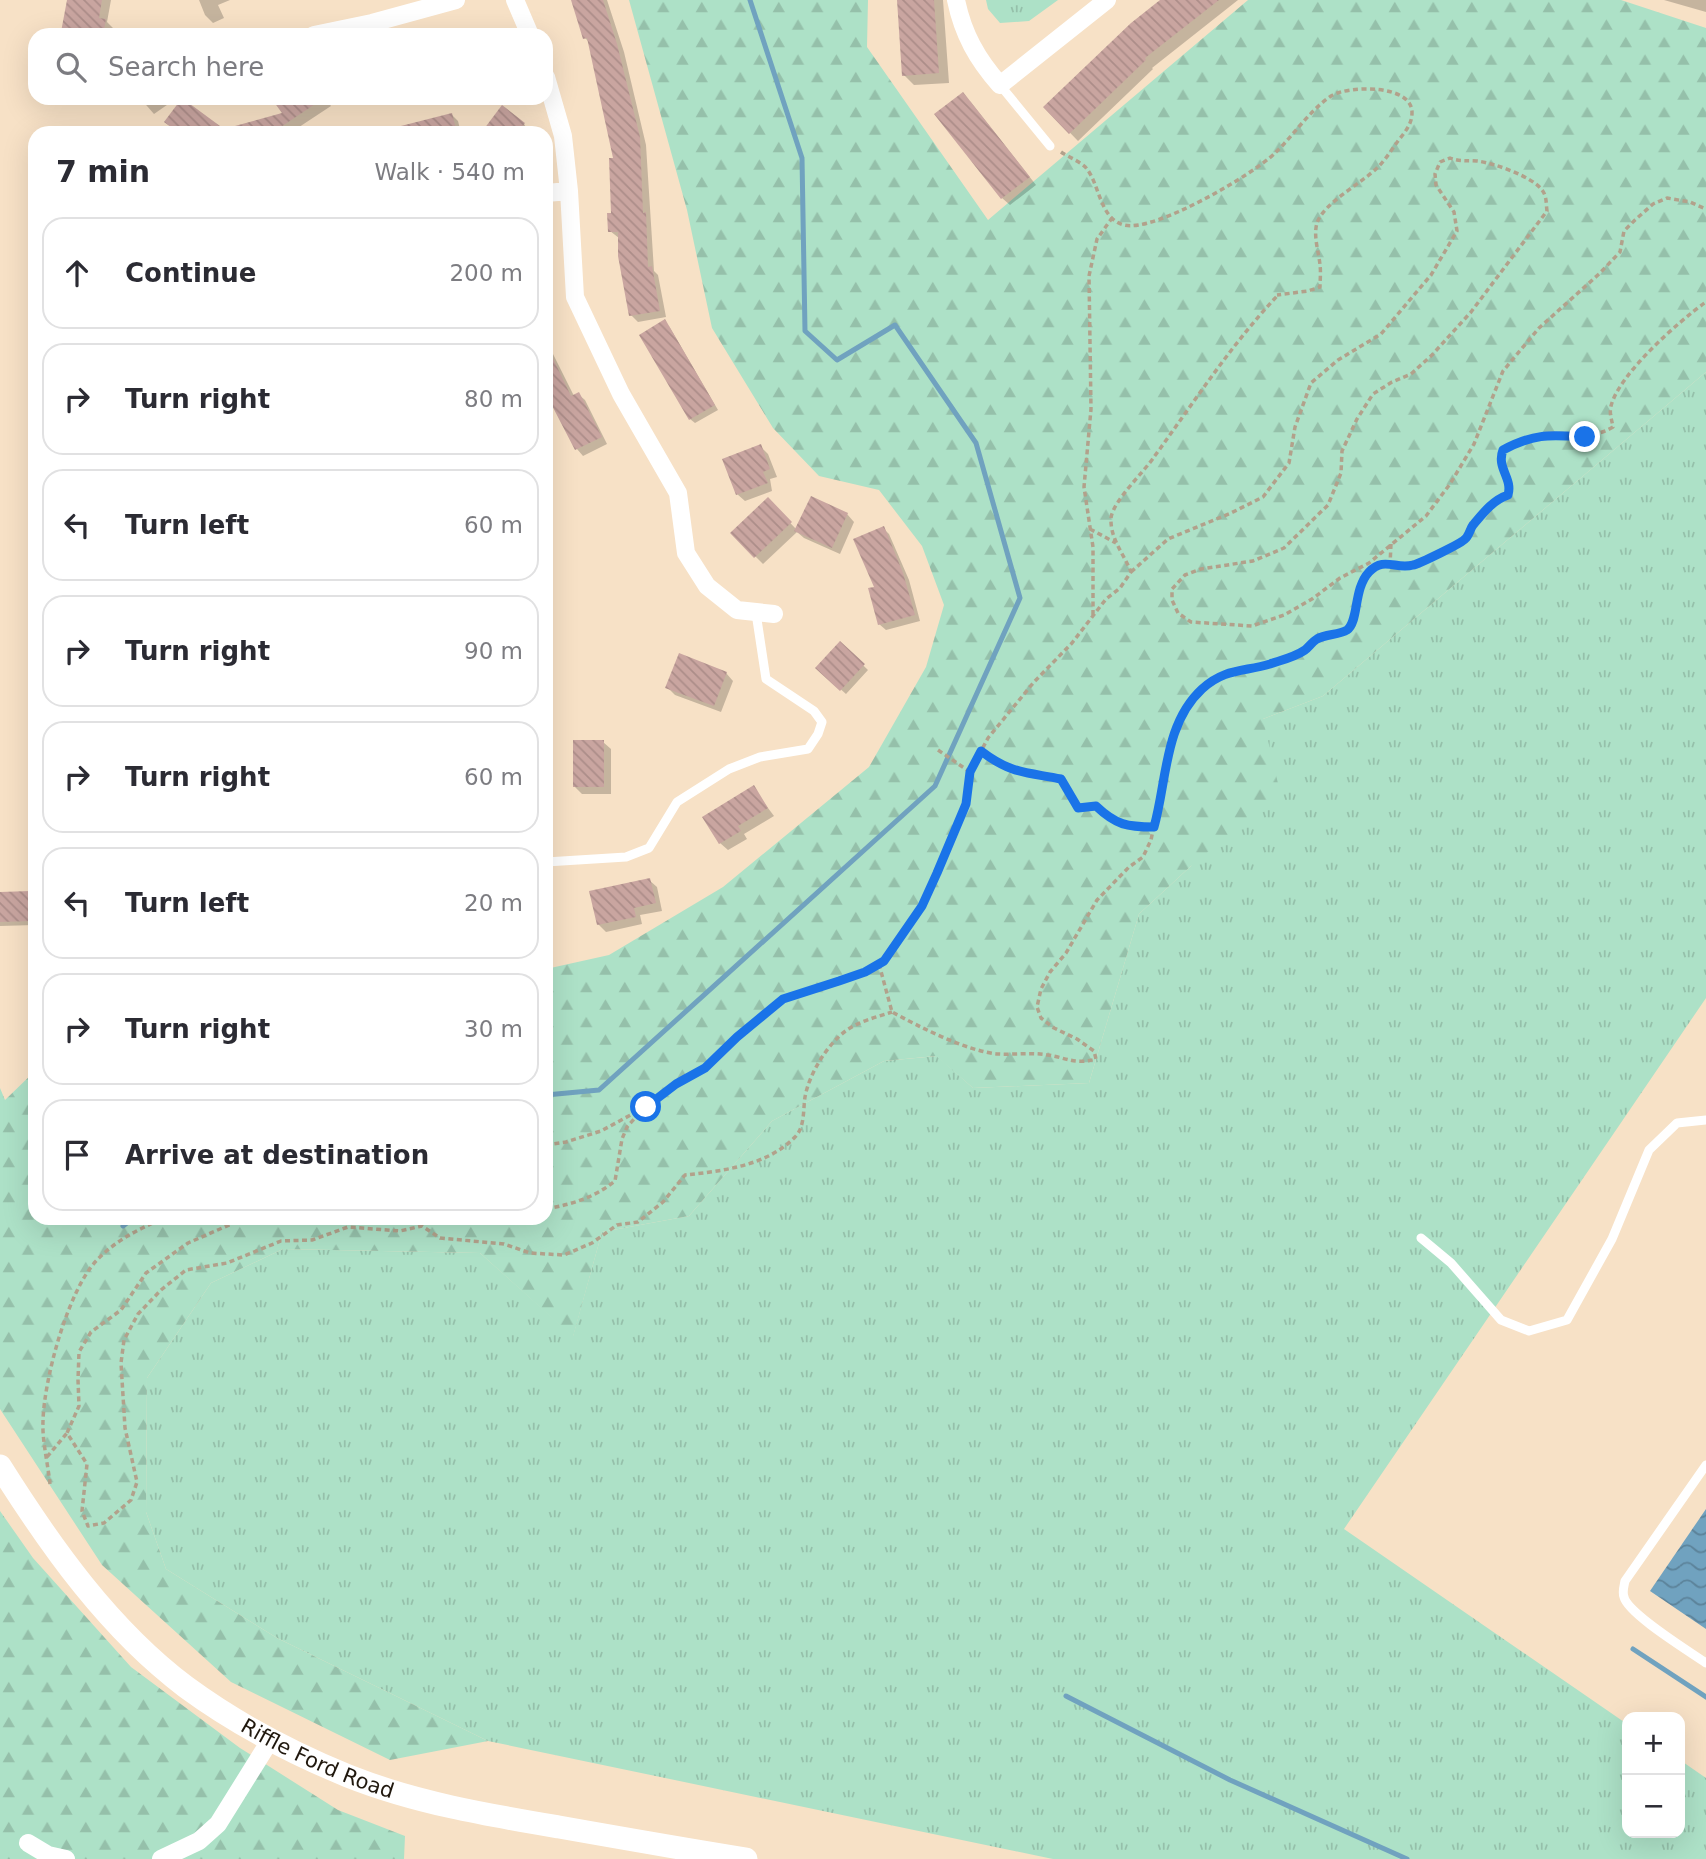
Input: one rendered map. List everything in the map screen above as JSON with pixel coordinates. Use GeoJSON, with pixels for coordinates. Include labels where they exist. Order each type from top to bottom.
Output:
{"type":"FeatureCollection","features":[{"type":"Feature","properties":{"kind":"street"},"geometry":{"type":"LineString","coordinates":[[348,28],[456,0]]}},
{"type":"Feature","properties":{"kind":"street"},"geometry":{"type":"LineString","coordinates":[[515,0],[527,28]]}},
{"type":"Feature","properties":{"kind":"street"},"geometry":{"type":"LineString","coordinates":[[956,0],[961,26],[1000,85],[1107,0]]}},
{"type":"Feature","properties":{"kind":"street"},"geometry":{"type":"LineString","coordinates":[[553,101],[563,136],[575,297],[621,394],[678,493],[686,553],[707,586],[737,610],[765,614]]}},
{"type":"Feature","properties":{"kind":"street"},"geometry":{"type":"LineString","coordinates":[[553,192],[569,191]]}},
{"type":"Feature","properties":{"kind":"street","name":"Riffle Ford Road"},"geometry":{"type":"LineString","coordinates":[[0,1466],[61,1557],[95,1601],[185,1686],[234,1720],[348,1776],[406,1795],[475,1813],[721,1857],[746,1859]]}},
{"type":"Feature","properties":{"kind":"street"},"geometry":{"type":"LineString","coordinates":[[161,1859],[199,1841],[218,1824],[271,1739]]}},
{"type":"Feature","properties":{"kind":"street"},"geometry":{"type":"LineString","coordinates":[[28,1843],[48,1856],[66,1859]]}},
{"type":"Feature","properties":{"kind":"lane"},"geometry":{"type":"LineString","coordinates":[[1000,85],[1050,146]]}},
{"type":"Feature","properties":{"kind":"lane"},"geometry":{"type":"LineString","coordinates":[[553,862],[626,857],[649,848],[677,802],[729,769],[760,757],[808,749],[822,722],[814,711],[766,679],[765,614]]}},
{"type":"Feature","properties":{"kind":"lane"},"geometry":{"type":"LineString","coordinates":[[1421,1238],[1451,1264],[1501,1320],[1529,1331],[1567,1320],[1612,1239],[1649,1150],[1677,1123],[1706,1120]]}},
{"type":"Feature","properties":{"kind":"lane"},"geometry":{"type":"LineString","coordinates":[[1706,1465],[1625,1581],[1623,1590],[1624,1598],[1634,1612],[1706,1663]]}},
{"type":"Feature","properties":{"kind":"path"},"geometry":{"type":"LineString","coordinates":[[1050,146],[1087,168],[1101,201],[1112,218],[1124,225],[1152,221],[1210,198],[1273,155],[1332,95],[1349,89],[1396,92],[1409,100],[1413,112],[1409,127],[1379,166],[1323,212],[1316,225],[1321,268],[1320,286],[1308,291],[1278,295],[1268,303]]}},
{"type":"Feature","properties":{"kind":"path"},"geometry":{"type":"LineString","coordinates":[[553,1208],[577,1204],[615,1181],[622,1139],[627,1127],[646,1107],[676,1084],[705,1068],[783,999],[865,972],[884,961],[922,906],[966,804],[970,772],[988,738],[1034,682],[1093,618],[1106,599],[1120,588],[1131,572],[1168,540],[1263,497],[1289,463],[1295,427],[1311,383],[1339,360],[1381,334],[1431,275],[1457,231],[1454,212],[1436,185],[1435,174],[1440,162],[1450,158],[1460,162],[1476,161],[1498,165],[1541,187],[1546,197],[1547,211],[1471,312],[1432,355],[1411,374],[1373,394],[1357,419],[1342,451],[1341,472],[1328,505],[1284,548],[1253,561],[1201,569],[1185,575],[1172,589],[1172,600],[1178,613],[1191,622],[1252,626],[1284,615],[1340,578],[1369,563],[1426,516],[1450,484],[1474,444],[1503,371],[1539,328],[1599,275],[1620,252],[1624,231],[1653,204],[1667,198],[1690,202],[1706,209]]}},
{"type":"Feature","properties":{"kind":"path"},"geometry":{"type":"LineString","coordinates":[[1093,618],[1093,560],[1084,487],[1091,409],[1089,276],[1097,239],[1112,218]]}},
{"type":"Feature","properties":{"kind":"path"},"geometry":{"type":"LineString","coordinates":[[1131,572],[1125,557],[1117,548],[1111,516],[1249,325],[1278,295]]}},
{"type":"Feature","properties":{"kind":"path"},"geometry":{"type":"LineString","coordinates":[[879,964],[892,1012],[936,1034],[997,1054],[1023,1052],[1051,1055],[1075,1063],[1096,1059],[1094,1051],[1041,1018],[1037,1007],[1041,989],[1097,900],[1129,867],[1143,857],[1151,840],[1160,807],[1172,738],[1180,720],[1202,689],[1236,669],[1251,668],[1303,652],[1317,639],[1347,629],[1354,621],[1358,589],[1364,578],[1381,563],[1412,566],[1465,540],[1493,502],[1508,495],[1510,489],[1499,460],[1503,450],[1549,433],[1585,437],[1603,434],[1613,427],[1611,407],[1627,375],[1685,317],[1706,302]]}},
{"type":"Feature","properties":{"kind":"path"},"geometry":{"type":"LineString","coordinates":[[1090,529],[1116,543]]}},
{"type":"Feature","properties":{"kind":"path"},"geometry":{"type":"LineString","coordinates":[[1390,565],[1391,544]]}},
{"type":"Feature","properties":{"kind":"path"},"geometry":{"type":"LineString","coordinates":[[938,750],[970,772]]}},
{"type":"Feature","properties":{"kind":"path"},"geometry":{"type":"LineString","coordinates":[[981,751],[998,764],[1019,773],[1061,779],[1078,808],[1096,806],[1111,820],[1129,827],[1154,827]]}},
{"type":"Feature","properties":{"kind":"path"},"geometry":{"type":"LineString","coordinates":[[67,1433],[87,1464],[82,1511],[88,1526],[104,1523],[131,1500],[137,1482],[125,1428],[121,1363],[124,1340],[138,1314],[186,1270],[227,1263],[281,1241],[312,1240],[348,1227],[400,1231],[422,1226],[440,1238],[504,1244],[530,1253],[564,1255],[592,1243],[617,1226],[638,1222],[663,1202],[685,1175],[747,1164],[766,1157],[796,1136],[804,1117],[805,1094],[818,1061],[846,1031],[892,1012]]}},
{"type":"Feature","properties":{"kind":"path"},"geometry":{"type":"LineString","coordinates":[[553,1144],[601,1131],[646,1107]]}},
{"type":"Feature","properties":{"kind":"path"},"geometry":{"type":"LineString","coordinates":[[50,1484],[42,1422],[49,1378],[72,1301],[95,1262],[124,1236],[148,1225]]}},
{"type":"Feature","properties":{"kind":"path"},"geometry":{"type":"LineString","coordinates":[[47,1457],[67,1433],[79,1406],[79,1352],[91,1332],[121,1310],[146,1273],[188,1243],[229,1225]]}},
{"type":"Feature","properties":{"kind":"green space"},"geometry":{"type":"Polygon","coordinates":[[[629,0],[868,0],[867,47],[988,220],[1248,0],[1621,0],[1706,28],[1706,372],[1323,696],[1263,719],[1280,792],[1191,866],[1139,914],[1089,1083],[973,1088],[936,1056],[884,1061],[772,1121],[689,1216],[602,1232],[573,1337],[480,1253],[283,1249],[211,1283],[147,1378],[146,1512],[166,1569],[277,1638],[488,1741],[390,1760],[231,1682],[102,1565],[0,1409],[0,1088],[5,1100],[28,1078],[28,1225],[553,1225],[553,967],[609,955],[723,887],[869,767],[926,667],[944,605],[922,546],[879,490],[819,476],[773,428],[712,328],[687,210],[629,0]]]}},
{"type":"Feature","properties":{"kind":"green space"},"geometry":{"type":"Polygon","coordinates":[[[986,0],[1058,0],[1029,21],[1000,23],[988,9],[986,0]]]}},
{"type":"Feature","properties":{"kind":"green space"},"geometry":{"type":"Polygon","coordinates":[[[1706,372],[1706,998],[1344,1529],[1622,1721],[1622,1838],[1685,1838],[1685,1763],[1706,1778],[1706,1859],[1053,1859],[488,1741],[277,1638],[166,1569],[146,1512],[147,1378],[211,1283],[283,1249],[480,1253],[573,1336],[602,1232],[689,1216],[772,1121],[884,1061],[937,1056],[973,1088],[1089,1083],[1139,914],[1191,866],[1263,719],[1323,696],[1706,372]]]}},
{"type":"Feature","properties":{"kind":"green space"},"geometry":{"type":"Polygon","coordinates":[[[0,1511],[33,1558],[131,1667],[240,1748],[338,1810],[405,1836],[404,1859],[0,1859],[0,1511]]]}},
{"type":"Feature","properties":{"kind":"water"},"geometry":{"type":"Polygon","coordinates":[[[1706,1509],[1706,1629],[1650,1591],[1706,1509]]]}},
{"type":"Feature","properties":{"kind":"building"},"geometry":{"type":"Polygon","coordinates":[[[67,0],[102,0],[99,18],[106,19],[104,28],[62,28],[67,0]]]}},
{"type":"Feature","properties":{"kind":"building"},"geometry":{"type":"Polygon","coordinates":[[[571,0],[603,0],[617,44],[640,137],[648,267],[652,266],[660,311],[629,316],[618,256],[618,232],[608,232],[607,213],[611,213],[609,158],[613,158],[587,38],[583,39],[571,0]]]}},
{"type":"Feature","properties":{"kind":"building"},"geometry":{"type":"Polygon","coordinates":[[[897,0],[934,0],[939,73],[902,76],[897,0]]]}},
{"type":"Feature","properties":{"kind":"building"},"geometry":{"type":"Polygon","coordinates":[[[1160,0],[1219,0],[1145,58],[1146,60],[1069,134],[1043,107],[1131,23],[1160,0]]]}},
{"type":"Feature","properties":{"kind":"building"},"geometry":{"type":"Polygon","coordinates":[[[963,92],[1030,177],[1001,199],[934,114],[963,92]]]}},
{"type":"Feature","properties":{"kind":"building"},"geometry":{"type":"Polygon","coordinates":[[[177,105],[191,105],[220,126],[169,126],[164,122],[177,105]]]}},
{"type":"Feature","properties":{"kind":"building"},"geometry":{"type":"Polygon","coordinates":[[[276,105],[314,105],[282,126],[235,126],[282,113],[276,105]]]}},
{"type":"Feature","properties":{"kind":"building"},"geometry":{"type":"Polygon","coordinates":[[[502,105],[525,123],[523,126],[486,126],[502,105]]]}},
{"type":"Feature","properties":{"kind":"building"},"geometry":{"type":"Polygon","coordinates":[[[452,113],[455,126],[401,126],[452,113]]]}},
{"type":"Feature","properties":{"kind":"building"},"geometry":{"type":"Polygon","coordinates":[[[665,319],[715,405],[689,420],[639,335],[665,319]]]}},
{"type":"Feature","properties":{"kind":"building"},"geometry":{"type":"Polygon","coordinates":[[[553,359],[571,396],[579,392],[602,437],[575,450],[553,408],[553,359]]]}},
{"type":"Feature","properties":{"kind":"building"},"geometry":{"type":"Polygon","coordinates":[[[761,444],[770,469],[763,472],[768,483],[736,495],[722,459],[761,444]]]}},
{"type":"Feature","properties":{"kind":"building"},"geometry":{"type":"Polygon","coordinates":[[[811,496],[848,513],[832,548],[794,531],[811,496]]]}},
{"type":"Feature","properties":{"kind":"building"},"geometry":{"type":"Polygon","coordinates":[[[768,497],[792,522],[754,558],[730,533],[768,497]]]}},
{"type":"Feature","properties":{"kind":"building"},"geometry":{"type":"Polygon","coordinates":[[[884,526],[903,573],[915,615],[878,625],[868,588],[874,587],[853,539],[884,526]]]}},
{"type":"Feature","properties":{"kind":"building"},"geometry":{"type":"Polygon","coordinates":[[[840,641],[865,664],[840,691],[815,668],[840,641]]]}},
{"type":"Feature","properties":{"kind":"building"},"geometry":{"type":"Polygon","coordinates":[[[679,653],[727,672],[714,706],[665,688],[679,653]]]}},
{"type":"Feature","properties":{"kind":"building"},"geometry":{"type":"Polygon","coordinates":[[[573,740],[604,740],[604,787],[573,787],[573,740]]]}},
{"type":"Feature","properties":{"kind":"building"},"geometry":{"type":"Polygon","coordinates":[[[754,785],[768,808],[738,826],[741,831],[719,844],[702,817],[754,785]]]}},
{"type":"Feature","properties":{"kind":"building"},"geometry":{"type":"Polygon","coordinates":[[[650,878],[656,903],[634,908],[636,917],[597,925],[589,891],[650,878]]]}},
{"type":"Feature","properties":{"kind":"building"},"geometry":{"type":"Polygon","coordinates":[[[28,891],[28,921],[0,922],[0,892],[28,891]]]}},
{"type":"Feature","properties":{"kind":"waterway"},"geometry":{"type":"LineString","coordinates":[[553,1094],[599,1090],[935,786],[1020,598],[976,443],[895,325],[837,360],[805,331],[802,158],[750,0]]}},
{"type":"Feature","properties":{"kind":"waterway"},"geometry":{"type":"LineString","coordinates":[[1633,1649],[1706,1697]]}},
{"type":"Feature","properties":{"kind":"waterway"},"geometry":{"type":"LineString","coordinates":[[1066,1696],[1230,1780],[1407,1859]]}},
{"type":"Feature","properties":{"kind":"route"},"geometry":{"type":"LineString","coordinates":[[646,1107],[676,1084],[705,1068],[783,999],[865,972],[884,961],[922,906],[966,804],[970,772],[981,751],[998,764],[1019,773],[1061,779],[1078,808],[1096,806],[1111,820],[1129,827],[1154,827],[1172,738],[1180,720],[1202,689],[1236,669],[1269,664],[1303,652],[1317,639],[1347,629],[1354,621],[1358,589],[1371,570],[1381,563],[1412,566],[1465,540],[1493,502],[1508,495],[1510,489],[1499,460],[1503,450],[1549,433],[1585,437]]}}]}
